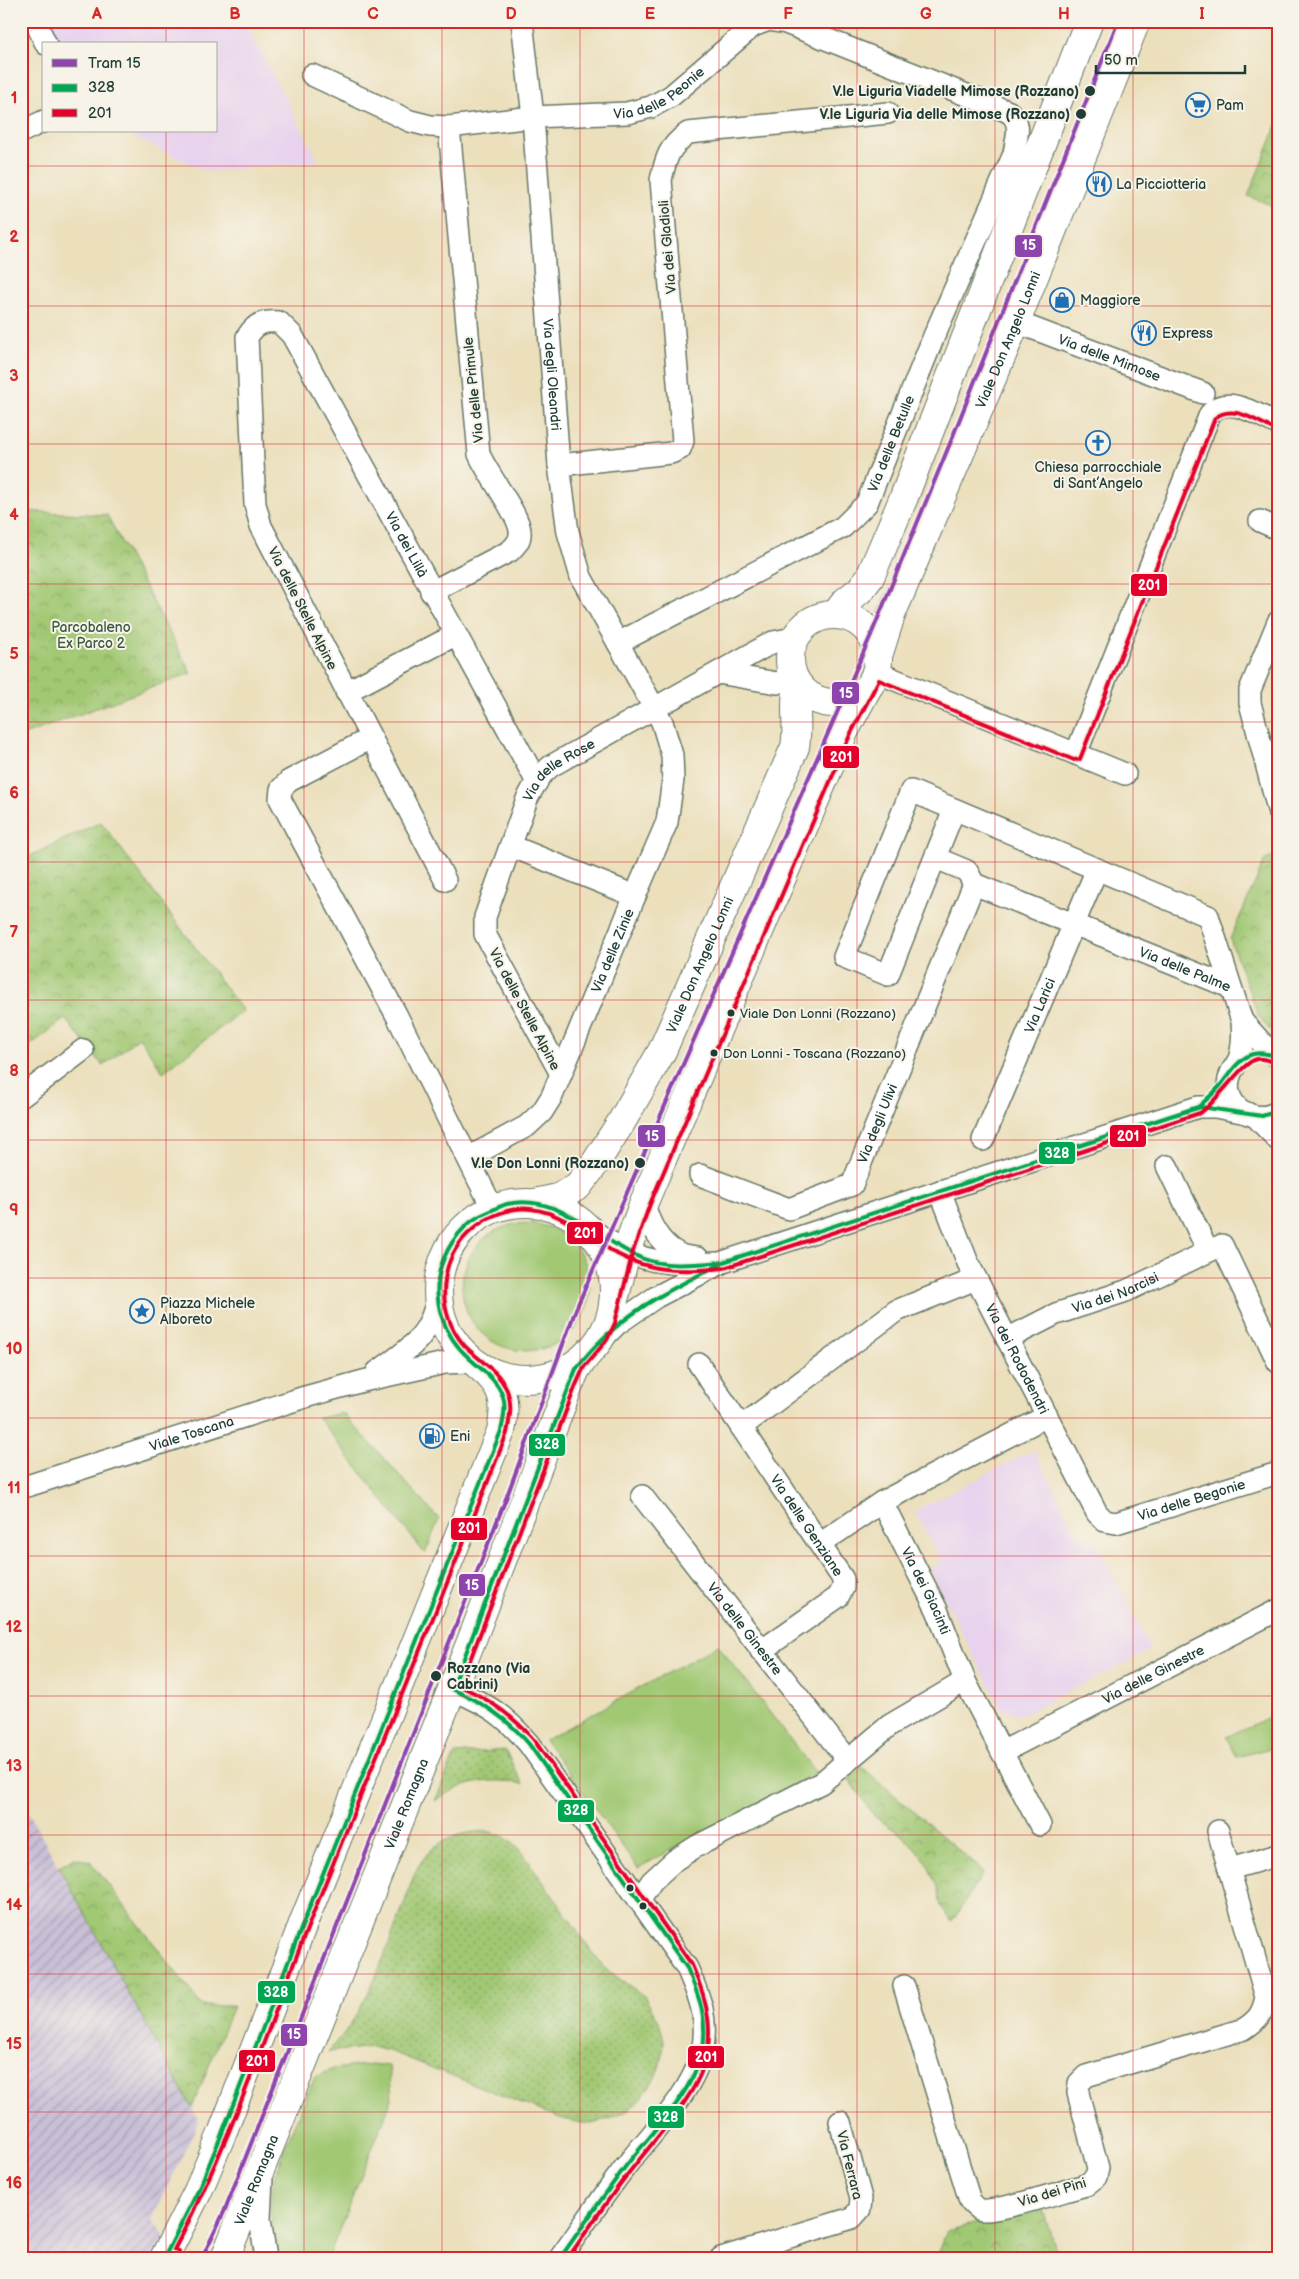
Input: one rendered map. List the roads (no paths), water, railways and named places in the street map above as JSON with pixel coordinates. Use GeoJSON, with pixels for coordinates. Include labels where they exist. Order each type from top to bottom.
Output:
{"type":"FeatureCollection","features":[{"type":"Feature","properties":{"kind":"main road"},"geometry":{"type":"LineString","coordinates":[[836,614],[846,600],[860,590],[870,577],[904,497],[1089,21]]}},
{"type":"Feature","properties":{"kind":"main road","name":"Viale Don Angelo Lonni"},"geometry":{"type":"LineString","coordinates":[[613,1304],[626,1251],[644,1202],[844,732],[874,672],[891,615],[1016,322],[1136,21]]}},
{"type":"Feature","properties":{"kind":"main road"},"geometry":{"type":"LineString","coordinates":[[836,614],[847,616],[864,626],[876,645],[874,672],[857,696],[834,703],[811,697],[796,681],[790,663],[790,650],[794,638],[812,620],[823,615],[836,614]]}},
{"type":"Feature","properties":{"kind":"main road","name":"Viale Don Angelo Lonni"},"geometry":{"type":"LineString","coordinates":[[535,1203],[558,1198],[578,1186],[608,1143],[662,1052],[795,747],[797,734],[796,681]]}},
{"type":"Feature","properties":{"kind":"main road"},"geometry":{"type":"LineString","coordinates":[[169,2256],[221,2136],[303,1925],[501,1431],[505,1408],[504,1398],[494,1381],[464,1354],[450,1336],[441,1315],[438,1295],[441,1266],[451,1245],[470,1222],[493,1209],[512,1204],[535,1203],[561,1210],[583,1224],[597,1238],[610,1263],[614,1283],[613,1304],[604,1332],[589,1352],[566,1370],[537,1379],[507,1377],[479,1366]]}},
{"type":"Feature","properties":{"kind":"main road","name":"Viale Romagna"},"geometry":{"type":"LineString","coordinates":[[225,2258],[452,1689],[570,1383],[576,1369],[589,1352]]}},
{"type":"Feature","properties":{"kind":"street"},"geometry":{"type":"LineString","coordinates":[[34,21],[45,42]]}},
{"type":"Feature","properties":{"kind":"street","name":"Via degli Oleandri"},"geometry":{"type":"LineString","coordinates":[[522,21],[533,117],[560,465],[572,552],[581,577],[655,708],[668,737],[672,755],[673,780],[667,822],[635,896]]}},
{"type":"Feature","properties":{"kind":"street","name":"Via delle Peonie"},"geometry":{"type":"LineString","coordinates":[[533,117],[627,113],[651,107],[671,96],[753,26],[766,21]]}},
{"type":"Feature","properties":{"kind":"street","name":"Via delle Betulle"},"geometry":{"type":"LineString","coordinates":[[618,643],[843,527],[867,503],[934,336],[1014,154],[1018,127],[1016,117],[1009,112],[786,23],[774,21]]}},
{"type":"Feature","properties":{"kind":"street"},"geometry":{"type":"LineString","coordinates":[[312,75],[410,121],[449,127],[533,117]]}},
{"type":"Feature","properties":{"kind":"street","name":"Via dei Gladioli"},"geometry":{"type":"LineString","coordinates":[[560,465],[671,453],[680,449],[683,441],[661,180],[666,159],[674,144],[688,133],[888,113]]}},
{"type":"Feature","properties":{"kind":"street"},"geometry":{"type":"LineString","coordinates":[[21,132],[42,122]]}},
{"type":"Feature","properties":{"kind":"street","name":"Via delle Primule"},"geometry":{"type":"LineString","coordinates":[[431,592],[510,551],[518,543],[521,532],[518,521],[484,466],[480,454],[449,127]]}},
{"type":"Feature","properties":{"kind":"street","name":"Via dei Lillà"},"geometry":{"type":"LineString","coordinates":[[264,321],[278,322],[292,336],[536,782]]}},
{"type":"Feature","properties":{"kind":"street","name":"Via delle Stelle Alpine"},"geometry":{"type":"LineString","coordinates":[[264,321],[253,327],[247,337],[255,504],[261,526],[445,880]]}},
{"type":"Feature","properties":{"kind":"street","name":"Via delle Mimose"},"geometry":{"type":"LineString","coordinates":[[1016,322],[1204,393]]}},
{"type":"Feature","properties":{"kind":"street"},"geometry":{"type":"LineString","coordinates":[[1076,754],[1208,419],[1217,407],[1230,404],[1278,424]]}},
{"type":"Feature","properties":{"kind":"street"},"geometry":{"type":"LineString","coordinates":[[1278,622],[1250,690],[1250,703],[1278,809]]}},
{"type":"Feature","properties":{"kind":"street"},"geometry":{"type":"LineString","coordinates":[[346,692],[455,635]]}},
{"type":"Feature","properties":{"kind":"street","name":"Via delle Rose"},"geometry":{"type":"LineString","coordinates":[[485,934],[485,917],[527,799],[536,782],[551,766],[773,642],[794,638]]}},
{"type":"Feature","properties":{"kind":"street"},"geometry":{"type":"LineString","coordinates":[[874,672],[1125,774]]}},
{"type":"Feature","properties":{"kind":"street"},"geometry":{"type":"LineString","coordinates":[[718,673],[776,682],[796,681]]}},
{"type":"Feature","properties":{"kind":"street"},"geometry":{"type":"LineString","coordinates":[[371,738],[289,781],[281,789],[280,799],[397,1016],[493,1209]]}},
{"type":"Feature","properties":{"kind":"street","name":"Via delle Palme"},"geometry":{"type":"LineString","coordinates":[[954,810],[888,975],[844,957],[911,792],[1208,916],[1230,987]]}},
{"type":"Feature","properties":{"kind":"street","name":"Via delle Zinie"},"geometry":{"type":"LineString","coordinates":[[511,846],[635,896],[561,1074]]}},
{"type":"Feature","properties":{"kind":"street","name":"Via delle Palme"},"geometry":{"type":"LineString","coordinates":[[936,858],[967,871],[974,884],[1230,987]]}},
{"type":"Feature","properties":{"kind":"street","name":"Via Larici"},"geometry":{"type":"LineString","coordinates":[[983,1140],[1097,869]]}},
{"type":"Feature","properties":{"kind":"street","name":"Via degli Ulivi"},"geometry":{"type":"LineString","coordinates":[[700,1175],[789,1208],[852,1185],[974,884]]}},
{"type":"Feature","properties":{"kind":"street","name":"Via delle Stelle Alpine"},"geometry":{"type":"LineString","coordinates":[[468,1158],[527,1126],[542,1112],[552,1096],[561,1074],[485,934]]}},
{"type":"Feature","properties":{"kind":"street"},"geometry":{"type":"LineString","coordinates":[[1230,987],[1242,1021],[1244,1038],[1228,1084],[1230,1095],[1234,1104],[1251,1115],[1278,1140]]}},
{"type":"Feature","properties":{"kind":"street"},"geometry":{"type":"LineString","coordinates":[[1242,1021],[1275,1055]]}},
{"type":"Feature","properties":{"kind":"street"},"geometry":{"type":"LineString","coordinates":[[21,1097],[83,1050]]}},
{"type":"Feature","properties":{"kind":"street"},"geometry":{"type":"LineString","coordinates":[[589,1352],[617,1324],[656,1297],[723,1262],[1198,1106],[1216,1091],[1235,1067],[1249,1054],[1275,1055]]}},
{"type":"Feature","properties":{"kind":"street"},"geometry":{"type":"LineString","coordinates":[[1198,1106],[1215,1107],[1251,1115],[1272,1115],[1278,1111]]}},
{"type":"Feature","properties":{"kind":"street"},"geometry":{"type":"LineString","coordinates":[[1167,1166],[1278,1362]]}},
{"type":"Feature","properties":{"kind":"street","name":"Via dei Rododendri"},"geometry":{"type":"LineString","coordinates":[[940,1191],[976,1278],[1097,1513],[1105,1521]]}},
{"type":"Feature","properties":{"kind":"street"},"geometry":{"type":"LineString","coordinates":[[644,1202],[648,1219],[656,1232],[679,1255],[723,1262]]}},
{"type":"Feature","properties":{"kind":"street"},"geometry":{"type":"LineString","coordinates":[[583,1224],[626,1251],[641,1258],[672,1264],[723,1262]]}},
{"type":"Feature","properties":{"kind":"street","name":"Via dei Narcisi"},"geometry":{"type":"LineString","coordinates":[[1007,1339],[1056,1314],[1126,1291],[1215,1248]]}},
{"type":"Feature","properties":{"kind":"street"},"geometry":{"type":"LineString","coordinates":[[741,1426],[896,1311],[976,1278]]}},
{"type":"Feature","properties":{"kind":"street","name":"Viale Toscana"},"geometry":{"type":"LineString","coordinates":[[363,1381],[402,1355],[423,1334],[432,1318],[438,1295]]}},
{"type":"Feature","properties":{"kind":"street","name":"Viale Toscana"},"geometry":{"type":"LineString","coordinates":[[21,1488],[305,1397],[363,1381],[444,1363],[468,1362],[479,1366]]}},
{"type":"Feature","properties":{"kind":"street","name":"Via delle Genziane"},"geometry":{"type":"LineString","coordinates":[[699,1364],[843,1579],[843,1588],[838,1597],[761,1651]]}},
{"type":"Feature","properties":{"kind":"street"},"geometry":{"type":"LineString","coordinates":[[820,1544],[882,1502],[1047,1416]]}},
{"type":"Feature","properties":{"kind":"street","name":"Via delle Begonie"},"geometry":{"type":"LineString","coordinates":[[1105,1521],[1116,1524],[1278,1473]]}},
{"type":"Feature","properties":{"kind":"street","name":"Via delle Ginestre"},"geometry":{"type":"LineString","coordinates":[[642,1496],[848,1761]]}},
{"type":"Feature","properties":{"kind":"street","name":"Via dei Giacinti"},"geometry":{"type":"LineString","coordinates":[[882,1502],[937,1610],[965,1681]]}},
{"type":"Feature","properties":{"kind":"street","name":"Via delle Ginestre"},"geometry":{"type":"LineString","coordinates":[[1002,1752],[1278,1610]]}},
{"type":"Feature","properties":{"kind":"street"},"geometry":{"type":"LineString","coordinates":[[639,1900],[652,1881],[676,1860],[697,1846],[821,1783],[890,1725],[965,1681],[1040,1825]]}},
{"type":"Feature","properties":{"kind":"street"},"geometry":{"type":"LineString","coordinates":[[452,1689],[494,1709],[509,1721],[535,1751],[686,1968],[701,2000],[704,2027],[702,2053],[690,2078],[673,2109],[628,2163],[560,2258]]}},
{"type":"Feature","properties":{"kind":"street","name":"Via dei Pini"},"geometry":{"type":"LineString","coordinates":[[904,1986],[970,2201],[976,2208],[984,2210],[1004,2207],[1086,2185],[1096,2177],[1098,2168],[1078,2093],[1079,2082],[1086,2076],[1244,2029],[1256,2021],[1264,2009],[1266,1997],[1218,1831]]}},
{"type":"Feature","properties":{"kind":"street"},"geometry":{"type":"LineString","coordinates":[[1230,1869],[1278,1855]]}},
{"type":"Feature","properties":{"kind":"street","name":"Via Ferrara"},"geometry":{"type":"LineString","coordinates":[[721,2258],[852,2218],[860,2209],[861,2198],[840,2122]]}},
{"type":"Feature","properties":{"kind":"street"},"geometry":{"type":"LineString","coordinates":[[262,2167],[260,2220],[266,2258]]}},
{"type":"Feature","properties":{"kind":"tram line","name":"15"},"geometry":{"type":"LineString","coordinates":[[202,2258],[224,2212],[507,1496],[576,1309],[871,635],[951,441],[1118,21]]}},
{"type":"Feature","properties":{"kind":"place","name":"V.le Liguria Viadelle Mimose (Rozzano)"},"geometry":{"type":"Point","coordinates":[1090,91]}},
{"type":"Feature","properties":{"kind":"place","name":"Pam"},"geometry":{"type":"Point","coordinates":[1198,105]}},
{"type":"Feature","properties":{"kind":"place","name":"V.le Liguria Via delle Mimose (Rozzano)"},"geometry":{"type":"Point","coordinates":[1081,114]}},
{"type":"Feature","properties":{"kind":"place","name":"La Picciotteria"},"geometry":{"type":"Point","coordinates":[1099,184]}},
{"type":"Feature","properties":{"kind":"place","name":"Maggiore"},"geometry":{"type":"Point","coordinates":[1062,300]}},
{"type":"Feature","properties":{"kind":"place","name":"Express"},"geometry":{"type":"Point","coordinates":[1144,333]}},
{"type":"Feature","properties":{"kind":"place","name":"Chiesa parrocchiale di Sant’Angelo"},"geometry":{"type":"Point","coordinates":[1098,443]}},
{"type":"Feature","properties":{"kind":"place","name":"Viale Don Lonni (Rozzano)"},"geometry":{"type":"Point","coordinates":[731,1013]}},
{"type":"Feature","properties":{"kind":"place","name":"Don Lonni - Toscana (Rozzano)"},"geometry":{"type":"Point","coordinates":[714,1053]}},
{"type":"Feature","properties":{"kind":"place","name":"V.le Don Lonni (Rozzano)"},"geometry":{"type":"Point","coordinates":[640,1163]}},
{"type":"Feature","properties":{"kind":"place","name":"Piazza Michele Alboreto"},"geometry":{"type":"Point","coordinates":[142,1311]}},
{"type":"Feature","properties":{"kind":"place","name":"Eni"},"geometry":{"type":"Point","coordinates":[432,1436]}},
{"type":"Feature","properties":{"kind":"place","name":"Rozzano (Via Cabrini)"},"geometry":{"type":"Point","coordinates":[436,1676]}},
{"type":"Feature","properties":{"kind":"park label","name":"Parcobaleno Ex Parco 2"},"geometry":{"type":"Point","coordinates":[91,636]}}]}
